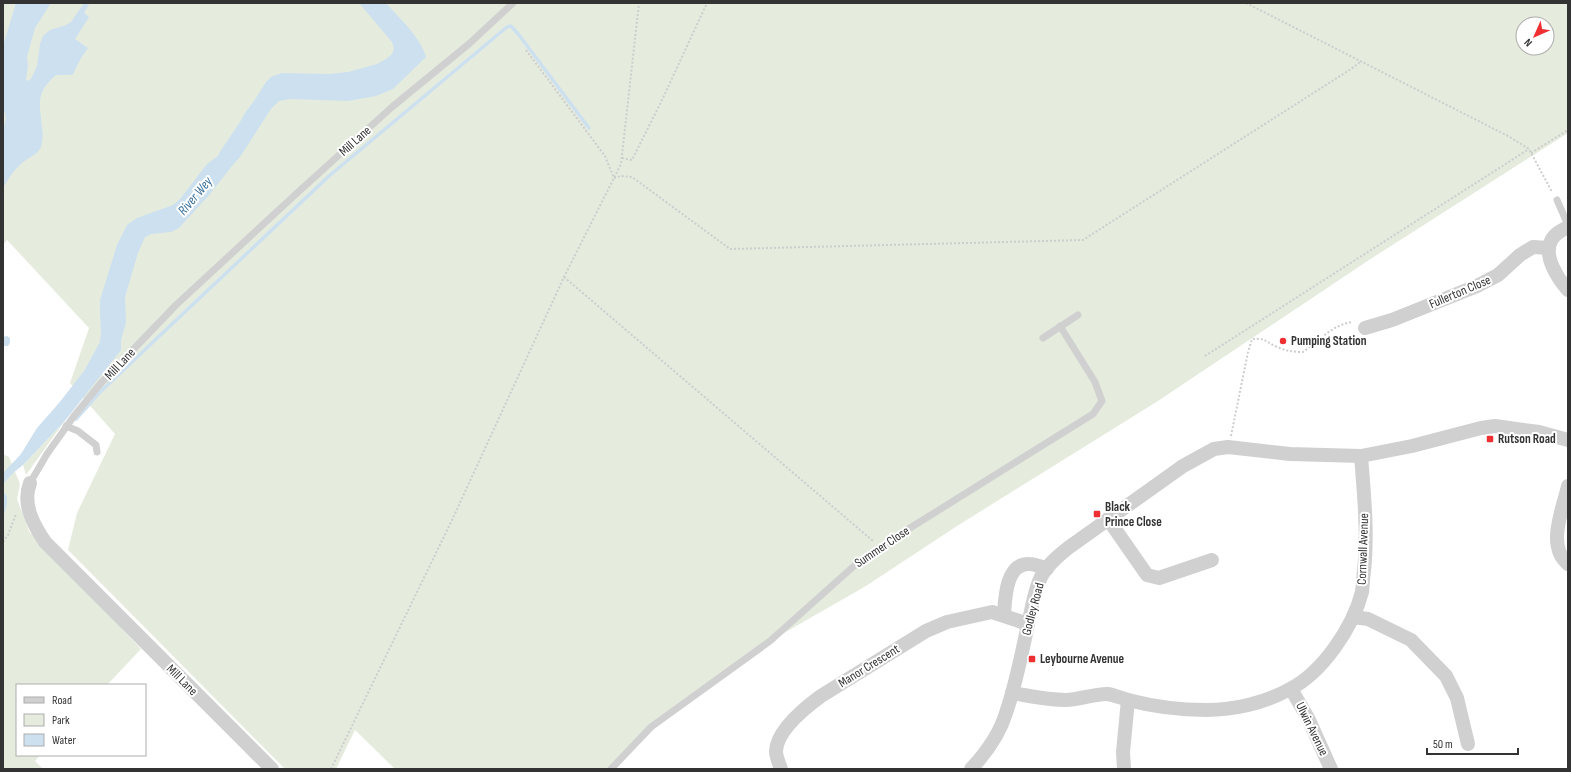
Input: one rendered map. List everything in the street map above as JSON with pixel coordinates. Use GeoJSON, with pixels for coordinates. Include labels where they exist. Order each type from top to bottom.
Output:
{"type":"FeatureCollection","features":[{"type":"Feature","properties":{"kind":"street"},"geometry":{"type":"LineString","coordinates":[[1568,226],[1554,236],[1550,241],[1549,248],[1552,266],[1568,290]]}},
{"type":"Feature","properties":{"kind":"street","name":"Fullerton Close"},"geometry":{"type":"LineString","coordinates":[[1365,328],[1392,320],[1477,286],[1498,275],[1520,255],[1533,247],[1549,248]]}},
{"type":"Feature","properties":{"kind":"street"},"geometry":{"type":"LineString","coordinates":[[1361,456],[1412,446],[1481,428],[1495,426],[1539,432],[1568,440]]}},
{"type":"Feature","properties":{"kind":"street","name":"Godley Road"},"geometry":{"type":"LineString","coordinates":[[971,769],[992,742],[1006,714],[1041,577],[1055,558],[1183,466],[1214,449],[1228,447],[1290,454],[1361,456]]}},
{"type":"Feature","properties":{"kind":"street","name":"Cornwall Avenue"},"geometry":{"type":"LineString","coordinates":[[1128,700],[1206,710],[1246,706],[1291,689],[1312,674],[1339,641],[1353,617],[1362,590],[1366,554],[1361,456]]}},
{"type":"Feature","properties":{"kind":"street","name":"Mill Lane"},"geometry":{"type":"LineString","coordinates":[[30,483],[26,499],[27,505],[34,523],[45,542],[272,769]]}},
{"type":"Feature","properties":{"kind":"street"},"geometry":{"type":"LineString","coordinates":[[1568,486],[1557,533],[1558,548],[1563,560],[1568,564]]}},
{"type":"Feature","properties":{"kind":"street"},"geometry":{"type":"LineString","coordinates":[[1108,519],[1147,575],[1159,578],[1203,559]]}},
{"type":"Feature","properties":{"kind":"street"},"geometry":{"type":"LineString","coordinates":[[1004,615],[1005,596],[1011,574],[1020,565],[1030,564],[1047,569]]}},
{"type":"Feature","properties":{"kind":"street","name":"Manor Crescent"},"geometry":{"type":"LineString","coordinates":[[781,769],[776,750],[782,734],[806,707],[821,696],[926,631],[946,622],[992,612],[1028,624]]}},
{"type":"Feature","properties":{"kind":"street"},"geometry":{"type":"LineString","coordinates":[[1353,617],[1368,619],[1411,640],[1446,676],[1457,698],[1468,744]]}},
{"type":"Feature","properties":{"kind":"street","name":"Ulwin Avenue"},"geometry":{"type":"LineString","coordinates":[[1291,689],[1308,718],[1331,769]]}},
{"type":"Feature","properties":{"kind":"street"},"geometry":{"type":"LineString","coordinates":[[1012,693],[1042,699],[1066,700],[1107,694],[1128,700],[1122,752],[1124,769]]}},
{"type":"Feature","properties":{"kind":"lane","name":"Mill Lane"},"geometry":{"type":"LineString","coordinates":[[30,483],[46,454],[66,426],[102,383],[176,305],[386,112],[470,43],[513,3]]}},
{"type":"Feature","properties":{"kind":"lane"},"geometry":{"type":"LineString","coordinates":[[1557,200],[1568,226]]}},
{"type":"Feature","properties":{"kind":"lane"},"geometry":{"type":"LineString","coordinates":[[1043,338],[1078,315]]}},
{"type":"Feature","properties":{"kind":"lane","name":"Summer Close"},"geometry":{"type":"LineString","coordinates":[[611,769],[651,727],[770,641],[854,566],[910,528],[1093,414],[1102,401],[1095,382],[1060,326]]}},
{"type":"Feature","properties":{"kind":"lane"},"geometry":{"type":"LineString","coordinates":[[66,426],[78,431],[96,445],[97,452]]}},
{"type":"Feature","properties":{"kind":"path"},"geometry":{"type":"LineString","coordinates":[[332,769],[452,520],[564,277],[621,164],[639,3]]}},
{"type":"Feature","properties":{"kind":"path"},"geometry":{"type":"LineString","coordinates":[[622,158],[632,160],[662,100],[707,3]]}},
{"type":"Feature","properties":{"kind":"path"},"geometry":{"type":"LineString","coordinates":[[1246,3],[1508,136],[1529,149],[1557,200]]}},
{"type":"Feature","properties":{"kind":"path"},"geometry":{"type":"LineString","coordinates":[[526,50],[605,156],[614,178]]}},
{"type":"Feature","properties":{"kind":"path"},"geometry":{"type":"LineString","coordinates":[[614,178],[621,176],[632,178],[730,249],[1083,240],[1360,62]]}},
{"type":"Feature","properties":{"kind":"path"},"geometry":{"type":"LineString","coordinates":[[1531,153],[1568,130]]}},
{"type":"Feature","properties":{"kind":"path"},"geometry":{"type":"LineString","coordinates":[[1205,356],[1529,149]]}},
{"type":"Feature","properties":{"kind":"path"},"geometry":{"type":"LineString","coordinates":[[564,277],[872,540]]}},
{"type":"Feature","properties":{"kind":"path"},"geometry":{"type":"LineString","coordinates":[[1228,447],[1252,339],[1263,338],[1275,346],[1290,352],[1304,352],[1344,323],[1355,322],[1365,328]]}},
{"type":"Feature","properties":{"kind":"path"},"geometry":{"type":"LineString","coordinates":[[3,542],[8,535],[17,509]]}},
{"type":"Feature","properties":{"kind":"green space"},"geometry":{"type":"Polygon","coordinates":[[[3,3],[1568,3],[1568,133],[1369,260],[1158,401],[957,526],[866,586],[770,641],[651,727],[611,769],[395,769],[355,730],[336,769],[285,769],[68,550],[77,513],[115,434],[70,383],[89,328],[7,240],[3,245],[3,3]]]}},
{"type":"Feature","properties":{"kind":"green space"},"geometry":{"type":"Polygon","coordinates":[[[64,422],[26,475],[23,465],[64,422]]]}},
{"type":"Feature","properties":{"kind":"green space"},"geometry":{"type":"Polygon","coordinates":[[[3,454],[9,457],[20,484],[17,499],[29,531],[141,649],[108,684],[16,684],[16,756],[39,756],[35,761],[43,769],[3,769],[3,454]]]}},
{"type":"Feature","properties":{"kind":"water"},"geometry":{"type":"Polygon","coordinates":[[[16,3],[51,3],[35,28],[27,57],[27,81],[31,79],[37,66],[40,44],[43,36],[50,30],[71,22],[84,3],[89,5],[84,13],[89,17],[75,39],[88,48],[73,74],[56,75],[45,87],[40,99],[43,135],[41,147],[37,153],[17,167],[3,188],[3,132],[6,118],[3,107],[3,46],[16,3]]]}},
{"type":"Feature","properties":{"kind":"water","name":"River Wey"},"geometry":{"type":"Polygon","coordinates":[[[359,3],[386,3],[414,35],[426,57],[393,89],[376,96],[348,101],[291,99],[279,101],[271,109],[240,157],[210,194],[179,228],[171,232],[151,234],[145,237],[138,253],[125,297],[126,323],[121,340],[121,350],[64,422],[3,484],[3,473],[21,454],[37,428],[84,371],[100,342],[100,300],[117,245],[127,225],[137,218],[173,205],[180,199],[207,164],[218,156],[245,113],[271,77],[282,73],[329,74],[348,72],[377,64],[392,54],[394,49],[392,42],[359,3]]]}},
{"type":"Feature","properties":{"kind":"water"},"geometry":{"type":"Polygon","coordinates":[[[7,336],[10,338],[10,343],[8,346],[3,346],[3,337],[7,336]]]}},
{"type":"Feature","properties":{"kind":"water"},"geometry":{"type":"Polygon","coordinates":[[[3,492],[7,496],[7,504],[3,518],[3,492]]]}},
{"type":"Feature","properties":{"kind":"waterway"},"geometry":{"type":"LineString","coordinates":[[76,419],[99,393],[329,176],[507,27],[511,26],[519,35],[589,128]]}},
{"type":"Feature","properties":{"kind":"place","name":"Pumping Station"},"geometry":{"type":"Point","coordinates":[1283,341]}},
{"type":"Feature","properties":{"kind":"place","name":"Rutson Road"},"geometry":{"type":"Point","coordinates":[1490,439]}},
{"type":"Feature","properties":{"kind":"place","name":"Black Prince Close"},"geometry":{"type":"Point","coordinates":[1097,514]}},
{"type":"Feature","properties":{"kind":"place","name":"Leybourne Avenue"},"geometry":{"type":"Point","coordinates":[1032,659]}}]}
